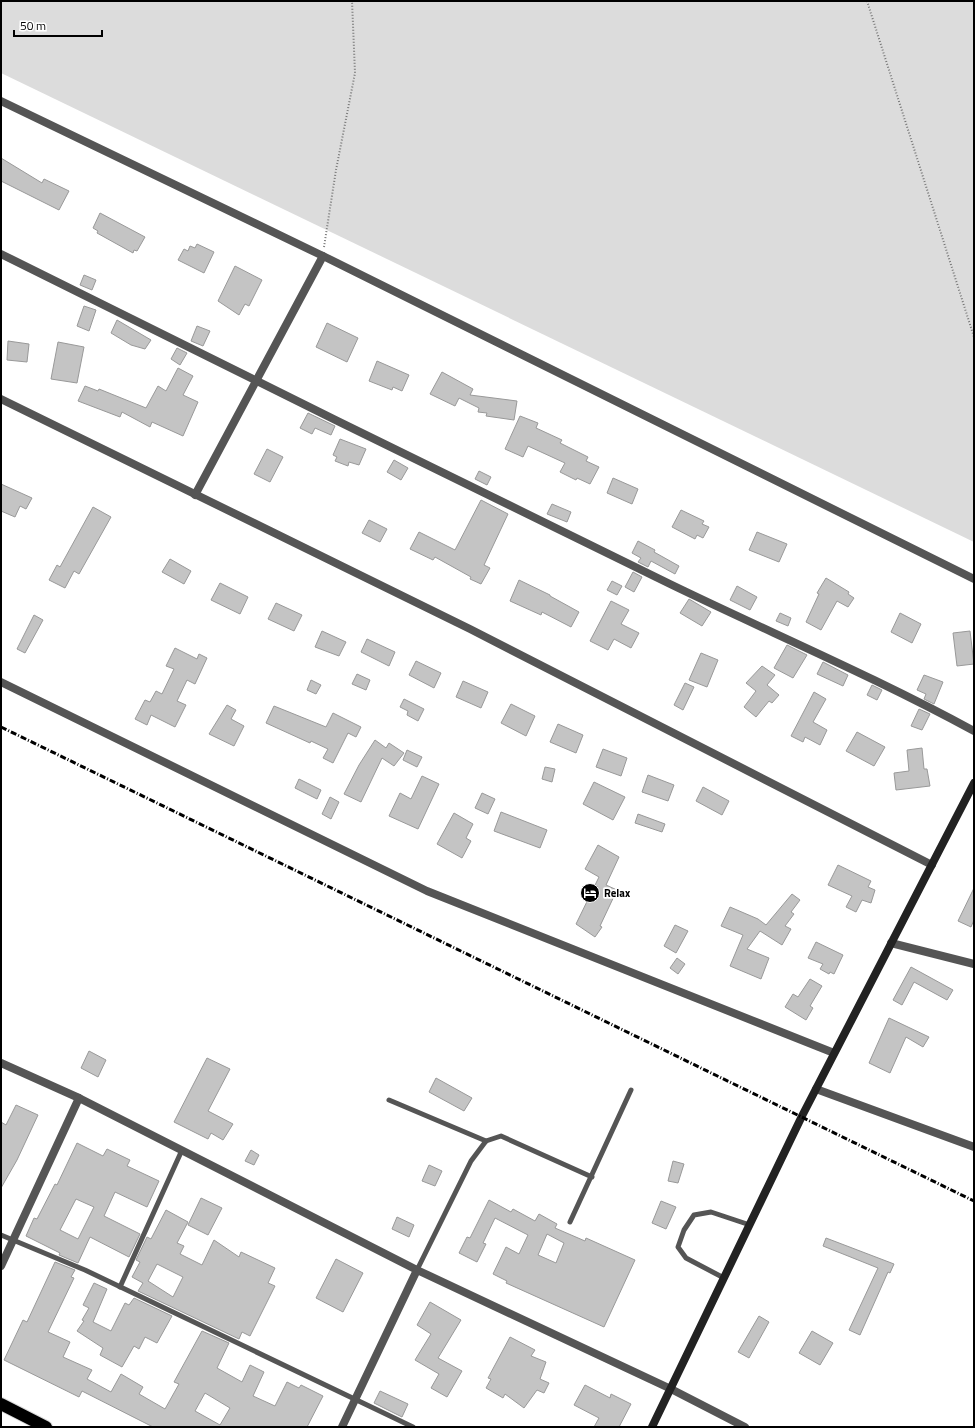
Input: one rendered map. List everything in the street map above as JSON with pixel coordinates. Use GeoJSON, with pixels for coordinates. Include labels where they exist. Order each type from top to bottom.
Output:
{"type":"FeatureCollection","features":[{"type":"Feature","properties":{"kind":"highway"},"geometry":{"type":"LineString","coordinates":[[1,1404],[46,1427]]}},
{"type":"Feature","properties":{"kind":"street"},"geometry":{"type":"LineString","coordinates":[[1,101],[323,256],[974,579]]}},
{"type":"Feature","properties":{"kind":"street"},"geometry":{"type":"LineString","coordinates":[[1,254],[256,382],[746,621],[931,708],[974,731]]}},
{"type":"Feature","properties":{"kind":"street"},"geometry":{"type":"LineString","coordinates":[[195,495],[323,256]]}},
{"type":"Feature","properties":{"kind":"street"},"geometry":{"type":"LineString","coordinates":[[1,399],[470,630],[932,865]]}},
{"type":"Feature","properties":{"kind":"street"},"geometry":{"type":"LineString","coordinates":[[1,682],[427,891],[834,1054]]}},
{"type":"Feature","properties":{"kind":"street"},"geometry":{"type":"LineString","coordinates":[[652,1427],[816,1089],[974,783]]}},
{"type":"Feature","properties":{"kind":"street"},"geometry":{"type":"LineString","coordinates":[[891,943],[974,964]]}},
{"type":"Feature","properties":{"kind":"street"},"geometry":{"type":"LineString","coordinates":[[1,1063],[79,1098],[417,1270],[671,1389],[745,1427]]}},
{"type":"Feature","properties":{"kind":"street"},"geometry":{"type":"LineString","coordinates":[[816,1089],[974,1147]]}},
{"type":"Feature","properties":{"kind":"street"},"geometry":{"type":"LineString","coordinates":[[1,1266],[79,1098]]}},
{"type":"Feature","properties":{"kind":"street"},"geometry":{"type":"LineString","coordinates":[[342,1427],[417,1270]]}},
{"type":"Feature","properties":{"kind":"lane"},"geometry":{"type":"LineString","coordinates":[[570,1222],[631,1090]]}},
{"type":"Feature","properties":{"kind":"lane"},"geometry":{"type":"LineString","coordinates":[[389,1100],[486,1141]]}},
{"type":"Feature","properties":{"kind":"lane"},"geometry":{"type":"LineString","coordinates":[[417,1270],[471,1161],[486,1141],[501,1136],[592,1177]]}},
{"type":"Feature","properties":{"kind":"lane"},"geometry":{"type":"LineString","coordinates":[[120,1287],[182,1150]]}},
{"type":"Feature","properties":{"kind":"lane"},"geometry":{"type":"LineString","coordinates":[[724,1278],[686,1258],[678,1247],[684,1230],[694,1215],[711,1212],[750,1225]]}},
{"type":"Feature","properties":{"kind":"lane"},"geometry":{"type":"LineString","coordinates":[[1,1235],[85,1270],[413,1427]]}},
{"type":"Feature","properties":{"kind":"path"},"geometry":{"type":"LineString","coordinates":[[323,256],[336,170],[355,73],[352,1]]}},
{"type":"Feature","properties":{"kind":"path"},"geometry":{"type":"LineString","coordinates":[[867,1],[974,338]]}},
{"type":"Feature","properties":{"kind":"shaded area"},"geometry":{"type":"Polygon","coordinates":[[[2,1],[974,1],[974,542],[1,73],[2,1]]]}},
{"type":"Feature","properties":{"kind":"building"},"geometry":{"type":"Polygon","coordinates":[[[1,158],[42,183],[44,179],[69,191],[59,210],[1,181],[1,158]]]}},
{"type":"Feature","properties":{"kind":"building"},"geometry":{"type":"Polygon","coordinates":[[[100,213],[145,237],[137,251],[134,250],[133,253],[97,233],[98,231],[93,228],[100,213]]]}},
{"type":"Feature","properties":{"kind":"building"},"geometry":{"type":"Polygon","coordinates":[[[197,244],[214,252],[204,273],[178,260],[184,249],[188,251],[190,246],[195,248],[197,244]]]}},
{"type":"Feature","properties":{"kind":"building"},"geometry":{"type":"Polygon","coordinates":[[[235,266],[262,280],[249,306],[245,304],[239,315],[218,301],[235,266]]]}},
{"type":"Feature","properties":{"kind":"building"},"geometry":{"type":"Polygon","coordinates":[[[84,275],[96,280],[92,290],[80,285],[84,275]]]}},
{"type":"Feature","properties":{"kind":"building"},"geometry":{"type":"Polygon","coordinates":[[[84,306],[96,310],[89,331],[77,326],[84,306]]]}},
{"type":"Feature","properties":{"kind":"building"},"geometry":{"type":"Polygon","coordinates":[[[117,320],[151,340],[145,349],[131,345],[111,333],[117,320]]]}},
{"type":"Feature","properties":{"kind":"building"},"geometry":{"type":"Polygon","coordinates":[[[327,323],[358,338],[347,362],[316,347],[327,323]]]}},
{"type":"Feature","properties":{"kind":"building"},"geometry":{"type":"Polygon","coordinates":[[[197,326],[210,331],[203,346],[191,341],[197,326]]]}},
{"type":"Feature","properties":{"kind":"building"},"geometry":{"type":"Polygon","coordinates":[[[8,341],[29,344],[27,362],[7,360],[8,341]]]}},
{"type":"Feature","properties":{"kind":"building"},"geometry":{"type":"Polygon","coordinates":[[[58,342],[84,347],[77,383],[51,379],[58,342]]]}},
{"type":"Feature","properties":{"kind":"building"},"geometry":{"type":"Polygon","coordinates":[[[177,348],[187,353],[180,365],[171,359],[177,348]]]}},
{"type":"Feature","properties":{"kind":"building"},"geometry":{"type":"Polygon","coordinates":[[[377,361],[409,375],[402,391],[393,387],[392,390],[369,381],[377,361]]]}},
{"type":"Feature","properties":{"kind":"building"},"geometry":{"type":"Polygon","coordinates":[[[178,368],[193,376],[183,395],[198,402],[183,436],[152,422],[150,427],[122,412],[120,417],[78,401],[85,386],[98,391],[99,389],[146,408],[158,386],[166,391],[178,368]]]}},
{"type":"Feature","properties":{"kind":"building"},"geometry":{"type":"Polygon","coordinates":[[[442,372],[473,389],[470,395],[517,401],[514,420],[486,416],[487,413],[478,412],[479,408],[459,398],[455,406],[430,394],[442,372]]]}},
{"type":"Feature","properties":{"kind":"building"},"geometry":{"type":"Polygon","coordinates":[[[308,413],[335,426],[331,435],[315,428],[312,434],[300,428],[308,413]]]}},
{"type":"Feature","properties":{"kind":"building"},"geometry":{"type":"Polygon","coordinates":[[[520,416],[538,423],[536,428],[562,440],[560,443],[588,457],[586,461],[599,467],[590,484],[577,478],[576,480],[560,472],[565,463],[528,446],[523,457],[505,449],[520,416]]]}},
{"type":"Feature","properties":{"kind":"building"},"geometry":{"type":"Polygon","coordinates":[[[340,439],[366,449],[359,465],[349,462],[348,466],[335,461],[337,457],[333,455],[340,439]]]}},
{"type":"Feature","properties":{"kind":"building"},"geometry":{"type":"Polygon","coordinates":[[[267,449],[283,457],[270,482],[254,474],[267,449]]]}},
{"type":"Feature","properties":{"kind":"building"},"geometry":{"type":"Polygon","coordinates":[[[394,460],[408,468],[401,480],[387,472],[394,460]]]}},
{"type":"Feature","properties":{"kind":"building"},"geometry":{"type":"Polygon","coordinates":[[[479,471],[491,477],[487,485],[475,479],[479,471]]]}},
{"type":"Feature","properties":{"kind":"building"},"geometry":{"type":"Polygon","coordinates":[[[613,478],[638,489],[632,504],[607,493],[613,478]]]}},
{"type":"Feature","properties":{"kind":"building"},"geometry":{"type":"Polygon","coordinates":[[[1,484],[32,498],[26,509],[20,506],[15,517],[1,511],[1,484]]]}},
{"type":"Feature","properties":{"kind":"building"},"geometry":{"type":"Polygon","coordinates":[[[481,500],[508,514],[484,565],[490,568],[481,584],[470,579],[471,577],[435,557],[433,560],[410,549],[419,532],[455,550],[481,500]]]}},
{"type":"Feature","properties":{"kind":"building"},"geometry":{"type":"Polygon","coordinates":[[[552,504],[571,512],[567,522],[547,514],[552,504]]]}},
{"type":"Feature","properties":{"kind":"building"},"geometry":{"type":"Polygon","coordinates":[[[93,507],[111,517],[79,574],[74,571],[65,588],[49,580],[57,565],[60,567],[93,507]]]}},
{"type":"Feature","properties":{"kind":"building"},"geometry":{"type":"Polygon","coordinates":[[[681,510],[704,521],[702,524],[709,527],[703,538],[697,535],[695,539],[672,527],[681,510]]]}},
{"type":"Feature","properties":{"kind":"building"},"geometry":{"type":"Polygon","coordinates":[[[369,520],[387,529],[380,542],[362,533],[369,520]]]}},
{"type":"Feature","properties":{"kind":"building"},"geometry":{"type":"Polygon","coordinates":[[[757,532],[787,544],[779,562],[749,550],[757,532]]]}},
{"type":"Feature","properties":{"kind":"building"},"geometry":{"type":"Polygon","coordinates":[[[638,541],[679,566],[675,574],[651,561],[648,567],[638,562],[641,558],[632,553],[638,541]]]}},
{"type":"Feature","properties":{"kind":"building"},"geometry":{"type":"Polygon","coordinates":[[[170,559],[191,571],[184,584],[162,572],[170,559]]]}},
{"type":"Feature","properties":{"kind":"building"},"geometry":{"type":"Polygon","coordinates":[[[633,572],[642,577],[634,592],[625,587],[633,572]]]}},
{"type":"Feature","properties":{"kind":"building"},"geometry":{"type":"Polygon","coordinates":[[[826,578],[849,592],[848,594],[854,598],[848,607],[837,601],[821,630],[806,622],[819,594],[817,593],[826,578]]]}},
{"type":"Feature","properties":{"kind":"building"},"geometry":{"type":"Polygon","coordinates":[[[519,580],[550,595],[579,612],[571,627],[542,612],[541,615],[510,601],[519,580]]]}},
{"type":"Feature","properties":{"kind":"building"},"geometry":{"type":"Polygon","coordinates":[[[612,581],[622,586],[617,595],[607,590],[612,581]]]}},
{"type":"Feature","properties":{"kind":"building"},"geometry":{"type":"Polygon","coordinates":[[[220,583],[248,597],[240,614],[211,600],[220,583]]]}},
{"type":"Feature","properties":{"kind":"building"},"geometry":{"type":"Polygon","coordinates":[[[737,586],[757,597],[750,610],[730,600],[737,586]]]}},
{"type":"Feature","properties":{"kind":"building"},"geometry":{"type":"Polygon","coordinates":[[[689,599],[711,612],[702,626],[680,613],[689,599]]]}},
{"type":"Feature","properties":{"kind":"building"},"geometry":{"type":"Polygon","coordinates":[[[611,601],[629,610],[621,624],[639,633],[631,648],[614,639],[608,650],[590,641],[611,601]]]}},
{"type":"Feature","properties":{"kind":"building"},"geometry":{"type":"Polygon","coordinates":[[[276,603],[302,615],[294,631],[268,619],[276,603]]]}},
{"type":"Feature","properties":{"kind":"building"},"geometry":{"type":"Polygon","coordinates":[[[780,613],[791,618],[788,626],[776,621],[780,613]]]}},
{"type":"Feature","properties":{"kind":"building"},"geometry":{"type":"Polygon","coordinates":[[[900,613],[921,624],[912,643],[891,632],[900,613]]]}},
{"type":"Feature","properties":{"kind":"building"},"geometry":{"type":"Polygon","coordinates":[[[34,615],[43,620],[25,653],[17,649],[34,615]]]}},
{"type":"Feature","properties":{"kind":"building"},"geometry":{"type":"Polygon","coordinates":[[[322,631],[346,642],[339,656],[315,647],[322,631]]]}},
{"type":"Feature","properties":{"kind":"building"},"geometry":{"type":"Polygon","coordinates":[[[970,631],[974,664],[957,666],[953,633],[970,631]]]}},
{"type":"Feature","properties":{"kind":"building"},"geometry":{"type":"Polygon","coordinates":[[[367,639],[395,652],[389,666],[361,652],[367,639]]]}},
{"type":"Feature","properties":{"kind":"building"},"geometry":{"type":"Polygon","coordinates":[[[787,645],[807,655],[793,678],[774,668],[787,645]]]}},
{"type":"Feature","properties":{"kind":"building"},"geometry":{"type":"Polygon","coordinates":[[[175,648],[197,659],[199,654],[207,658],[195,684],[187,680],[177,701],[186,705],[175,727],[151,715],[147,725],[135,719],[145,700],[150,702],[156,691],[162,694],[174,669],[166,666],[175,648]]]}},
{"type":"Feature","properties":{"kind":"building"},"geometry":{"type":"Polygon","coordinates":[[[701,653],[718,660],[707,687],[689,680],[701,653]]]}},
{"type":"Feature","properties":{"kind":"building"},"geometry":{"type":"Polygon","coordinates":[[[416,661],[441,673],[434,688],[409,675],[416,661]]]}},
{"type":"Feature","properties":{"kind":"building"},"geometry":{"type":"Polygon","coordinates":[[[823,662],[848,675],[843,686],[817,674],[823,662]]]}},
{"type":"Feature","properties":{"kind":"building"},"geometry":{"type":"Polygon","coordinates":[[[762,666],[775,675],[767,685],[779,695],[772,703],[769,701],[756,717],[744,707],[756,691],[746,683],[762,666]]]}},
{"type":"Feature","properties":{"kind":"building"},"geometry":{"type":"Polygon","coordinates":[[[357,674],[370,680],[366,690],[352,684],[357,674]]]}},
{"type":"Feature","properties":{"kind":"building"},"geometry":{"type":"Polygon","coordinates":[[[924,675],[943,682],[934,704],[924,699],[926,694],[917,690],[924,675]]]}},
{"type":"Feature","properties":{"kind":"building"},"geometry":{"type":"Polygon","coordinates":[[[311,680],[321,685],[316,694],[307,690],[311,680]]]}},
{"type":"Feature","properties":{"kind":"building"},"geometry":{"type":"Polygon","coordinates":[[[463,681],[488,692],[481,708],[456,697],[463,681]]]}},
{"type":"Feature","properties":{"kind":"building"},"geometry":{"type":"Polygon","coordinates":[[[685,683],[694,687],[683,710],[674,705],[685,683]]]}},
{"type":"Feature","properties":{"kind":"building"},"geometry":{"type":"Polygon","coordinates":[[[872,685],[882,690],[877,700],[867,695],[872,685]]]}},
{"type":"Feature","properties":{"kind":"building"},"geometry":{"type":"Polygon","coordinates":[[[814,692],[826,699],[813,722],[827,730],[820,745],[805,737],[803,742],[791,736],[814,692]]]}},
{"type":"Feature","properties":{"kind":"building"},"geometry":{"type":"Polygon","coordinates":[[[404,699],[424,709],[418,721],[407,715],[408,711],[400,707],[404,699]]]}},
{"type":"Feature","properties":{"kind":"building"},"geometry":{"type":"Polygon","coordinates":[[[511,704],[535,716],[526,736],[501,723],[511,704]]]}},
{"type":"Feature","properties":{"kind":"building"},"geometry":{"type":"Polygon","coordinates":[[[227,705],[236,710],[231,719],[244,726],[234,746],[209,734],[227,705]]]}},
{"type":"Feature","properties":{"kind":"building"},"geometry":{"type":"Polygon","coordinates":[[[274,706],[326,727],[333,713],[361,727],[356,737],[348,733],[333,763],[323,758],[328,749],[311,741],[310,743],[266,723],[274,706]]]}},
{"type":"Feature","properties":{"kind":"building"},"geometry":{"type":"Polygon","coordinates":[[[919,709],[930,714],[922,730],[911,726],[919,709]]]}},
{"type":"Feature","properties":{"kind":"building"},"geometry":{"type":"Polygon","coordinates":[[[558,724],[583,735],[576,753],[550,742],[558,724]]]}},
{"type":"Feature","properties":{"kind":"building"},"geometry":{"type":"Polygon","coordinates":[[[857,732],[885,747],[874,766],[846,751],[857,732]]]}},
{"type":"Feature","properties":{"kind":"building"},"geometry":{"type":"Polygon","coordinates":[[[375,740],[386,748],[389,743],[404,753],[394,766],[382,758],[361,802],[344,794],[359,765],[375,740]]]}},
{"type":"Feature","properties":{"kind":"building"},"geometry":{"type":"Polygon","coordinates":[[[922,748],[924,769],[927,769],[930,786],[896,790],[894,773],[909,771],[907,750],[922,748]]]}},
{"type":"Feature","properties":{"kind":"building"},"geometry":{"type":"Polygon","coordinates":[[[603,749],[627,758],[621,776],[596,767],[603,749]]]}},
{"type":"Feature","properties":{"kind":"building"},"geometry":{"type":"Polygon","coordinates":[[[407,750],[422,757],[417,767],[403,760],[407,750]]]}},
{"type":"Feature","properties":{"kind":"building"},"geometry":{"type":"Polygon","coordinates":[[[545,767],[555,769],[552,782],[542,779],[545,767]]]}},
{"type":"Feature","properties":{"kind":"building"},"geometry":{"type":"Polygon","coordinates":[[[648,775],[674,785],[668,801],[642,792],[648,775]]]}},
{"type":"Feature","properties":{"kind":"building"},"geometry":{"type":"Polygon","coordinates":[[[422,776],[439,784],[418,829],[389,816],[400,793],[411,799],[422,776]]]}},
{"type":"Feature","properties":{"kind":"building"},"geometry":{"type":"Polygon","coordinates":[[[299,779],[321,790],[317,799],[295,788],[299,779]]]}},
{"type":"Feature","properties":{"kind":"building"},"geometry":{"type":"Polygon","coordinates":[[[594,782],[625,797],[613,820],[583,804],[594,782]]]}},
{"type":"Feature","properties":{"kind":"building"},"geometry":{"type":"Polygon","coordinates":[[[703,787],[729,801],[722,815],[696,801],[703,787]]]}},
{"type":"Feature","properties":{"kind":"building"},"geometry":{"type":"Polygon","coordinates":[[[482,793],[495,799],[488,814],[475,808],[482,793]]]}},
{"type":"Feature","properties":{"kind":"building"},"geometry":{"type":"Polygon","coordinates":[[[330,797],[339,802],[331,819],[322,814],[330,797]]]}},
{"type":"Feature","properties":{"kind":"building"},"geometry":{"type":"Polygon","coordinates":[[[501,812],[547,830],[540,848],[494,831],[501,812]]]}},
{"type":"Feature","properties":{"kind":"building"},"geometry":{"type":"Polygon","coordinates":[[[454,813],[473,824],[466,838],[471,841],[462,858],[437,844],[454,813]]]}},
{"type":"Feature","properties":{"kind":"building"},"geometry":{"type":"Polygon","coordinates":[[[638,814],[665,824],[662,832],[635,823],[638,814]]]}},
{"type":"Feature","properties":{"kind":"building"},"geometry":{"type":"Polygon","coordinates":[[[598,845],[619,857],[606,885],[617,890],[600,926],[602,927],[595,937],[576,924],[599,877],[585,869],[598,845]]]}},
{"type":"Feature","properties":{"kind":"building"},"geometry":{"type":"Polygon","coordinates":[[[838,865],[871,881],[868,887],[875,890],[871,903],[862,900],[856,912],[846,907],[852,896],[828,885],[838,865]]]}},
{"type":"Feature","properties":{"kind":"building"},"geometry":{"type":"Polygon","coordinates":[[[974,888],[974,920],[971,927],[958,921],[974,888]]]}},
{"type":"Feature","properties":{"kind":"building"},"geometry":{"type":"Polygon","coordinates":[[[792,894],[800,900],[791,912],[794,914],[785,926],[791,929],[782,945],[760,931],[747,949],[769,958],[761,979],[730,966],[743,935],[721,926],[730,907],[758,919],[766,925],[792,894]]]}},
{"type":"Feature","properties":{"kind":"building"},"geometry":{"type":"Polygon","coordinates":[[[675,925],[688,931],[676,953],[664,946],[675,925]]]}},
{"type":"Feature","properties":{"kind":"building"},"geometry":{"type":"Polygon","coordinates":[[[816,942],[843,955],[834,974],[830,972],[829,974],[820,969],[823,964],[808,958],[816,942]]]}},
{"type":"Feature","properties":{"kind":"building"},"geometry":{"type":"Polygon","coordinates":[[[677,958],[685,964],[678,974],[670,968],[677,958]]]}},
{"type":"Feature","properties":{"kind":"building"},"geometry":{"type":"Polygon","coordinates":[[[911,967],[953,990],[947,1000],[914,982],[902,1005],[893,1000],[911,967]]]}},
{"type":"Feature","properties":{"kind":"building"},"geometry":{"type":"Polygon","coordinates":[[[810,979],[822,986],[810,1006],[813,1008],[806,1020],[785,1007],[793,994],[798,997],[810,979]]]}},
{"type":"Feature","properties":{"kind":"building"},"geometry":{"type":"Polygon","coordinates":[[[889,1018],[929,1037],[923,1047],[906,1037],[890,1073],[869,1063],[889,1018]]]}},
{"type":"Feature","properties":{"kind":"building"},"geometry":{"type":"Polygon","coordinates":[[[89,1051],[106,1060],[98,1077],[81,1068],[89,1051]]]}},
{"type":"Feature","properties":{"kind":"building"},"geometry":{"type":"Polygon","coordinates":[[[207,1058],[230,1069],[208,1111],[233,1124],[223,1140],[211,1133],[208,1139],[174,1122],[207,1058]]]}},
{"type":"Feature","properties":{"kind":"building"},"geometry":{"type":"Polygon","coordinates":[[[436,1078],[472,1098],[464,1111],[429,1092],[436,1078]]]}},
{"type":"Feature","properties":{"kind":"building"},"geometry":{"type":"Polygon","coordinates":[[[16,1105],[38,1115],[17,1160],[1,1188],[1,1122],[6,1125],[16,1105]]]}},
{"type":"Feature","properties":{"kind":"building"},"geometry":{"type":"Polygon","coordinates":[[[77,1143],[103,1156],[107,1149],[130,1160],[127,1166],[159,1181],[147,1207],[115,1192],[104,1216],[140,1234],[129,1257],[90,1237],[78,1263],[59,1255],[60,1253],[26,1236],[34,1218],[37,1219],[55,1184],[57,1185],[77,1143]],[[76,1199],[60,1230],[78,1239],[94,1207],[76,1199]]]}},
{"type":"Feature","properties":{"kind":"building"},"geometry":{"type":"Polygon","coordinates":[[[251,1150],[259,1155],[254,1165],[245,1161],[251,1150]]]}},
{"type":"Feature","properties":{"kind":"building"},"geometry":{"type":"Polygon","coordinates":[[[673,1161],[684,1164],[678,1183],[668,1181],[673,1161]]]}},
{"type":"Feature","properties":{"kind":"building"},"geometry":{"type":"Polygon","coordinates":[[[429,1165],[442,1171],[435,1186],[422,1181],[429,1165]]]}},
{"type":"Feature","properties":{"kind":"building"},"geometry":{"type":"Polygon","coordinates":[[[201,1198],[222,1208],[208,1235],[188,1225],[201,1198]]]}},
{"type":"Feature","properties":{"kind":"building"},"geometry":{"type":"Polygon","coordinates":[[[489,1200],[511,1212],[513,1209],[535,1221],[539,1214],[557,1224],[555,1228],[585,1241],[586,1238],[635,1260],[604,1327],[506,1283],[507,1281],[493,1274],[506,1247],[519,1254],[528,1235],[495,1218],[483,1243],[486,1244],[477,1262],[459,1253],[467,1237],[470,1238],[489,1200]],[[547,1234],[538,1255],[556,1263],[564,1243],[547,1234]]]}},
{"type":"Feature","properties":{"kind":"building"},"geometry":{"type":"Polygon","coordinates":[[[661,1201],[676,1207],[666,1229],[652,1223],[661,1201]]]}},
{"type":"Feature","properties":{"kind":"building"},"geometry":{"type":"Polygon","coordinates":[[[166,1210],[188,1222],[177,1243],[184,1246],[180,1254],[202,1265],[214,1240],[239,1257],[241,1252],[275,1268],[268,1283],[275,1286],[250,1336],[242,1332],[239,1339],[138,1291],[143,1283],[132,1277],[140,1262],[136,1260],[147,1237],[151,1239],[166,1210]],[[157,1264],[148,1281],[173,1297],[183,1277],[157,1264]]]}},
{"type":"Feature","properties":{"kind":"building"},"geometry":{"type":"Polygon","coordinates":[[[397,1217],[414,1225],[409,1237],[392,1229],[397,1217]]]}},
{"type":"Feature","properties":{"kind":"building"},"geometry":{"type":"Polygon","coordinates":[[[826,1238],[894,1264],[890,1273],[888,1272],[860,1335],[849,1330],[878,1268],[823,1246],[826,1238]]]}},
{"type":"Feature","properties":{"kind":"building"},"geometry":{"type":"Polygon","coordinates":[[[336,1259],[363,1273],[343,1312],[316,1298],[336,1259]]]}},
{"type":"Feature","properties":{"kind":"building"},"geometry":{"type":"Polygon","coordinates":[[[55,1262],[75,1270],[71,1277],[74,1278],[48,1332],[70,1342],[63,1357],[92,1370],[87,1379],[111,1392],[121,1374],[143,1387],[139,1394],[165,1409],[179,1384],[174,1382],[202,1331],[229,1343],[217,1368],[242,1382],[250,1365],[264,1372],[253,1396],[275,1406],[287,1382],[299,1388],[301,1385],[323,1396],[307,1427],[153,1427],[82,1391],[79,1397],[4,1360],[23,1320],[27,1322],[55,1262]],[[205,1393],[195,1411],[220,1425],[230,1408],[205,1393]]]}},
{"type":"Feature","properties":{"kind":"building"},"geometry":{"type":"Polygon","coordinates":[[[94,1283],[107,1289],[93,1322],[111,1331],[125,1303],[129,1305],[134,1298],[172,1316],[157,1343],[145,1337],[139,1349],[134,1346],[122,1367],[100,1355],[103,1348],[77,1331],[84,1321],[82,1320],[89,1308],[83,1305],[94,1283]]]}},
{"type":"Feature","properties":{"kind":"building"},"geometry":{"type":"Polygon","coordinates":[[[430,1302],[461,1320],[438,1358],[462,1371],[447,1397],[431,1388],[439,1374],[415,1360],[431,1334],[417,1325],[430,1302]]]}},
{"type":"Feature","properties":{"kind":"building"},"geometry":{"type":"Polygon","coordinates":[[[759,1316],[769,1322],[749,1358],[738,1352],[759,1316]]]}},
{"type":"Feature","properties":{"kind":"building"},"geometry":{"type":"Polygon","coordinates":[[[812,1331],[833,1343],[820,1365],[799,1353],[812,1331]]]}},
{"type":"Feature","properties":{"kind":"building"},"geometry":{"type":"Polygon","coordinates":[[[510,1337],[535,1350],[531,1356],[546,1362],[540,1379],[549,1383],[544,1393],[537,1390],[524,1408],[505,1394],[503,1398],[486,1388],[491,1379],[488,1378],[510,1337]]]}},
{"type":"Feature","properties":{"kind":"building"},"geometry":{"type":"Polygon","coordinates":[[[585,1385],[610,1398],[611,1394],[631,1404],[619,1427],[594,1427],[599,1418],[574,1405],[585,1385]]]}},
{"type":"Feature","properties":{"kind":"building"},"geometry":{"type":"Polygon","coordinates":[[[380,1391],[408,1404],[402,1417],[374,1403],[380,1391]]]}},
{"type":"Feature","properties":{"kind":"railway"},"geometry":{"type":"LineString","coordinates":[[1,727],[974,1201]]}},
{"type":"Feature","properties":{"kind":"place","name":"Relax"},"geometry":{"type":"Point","coordinates":[590,893]}}]}
